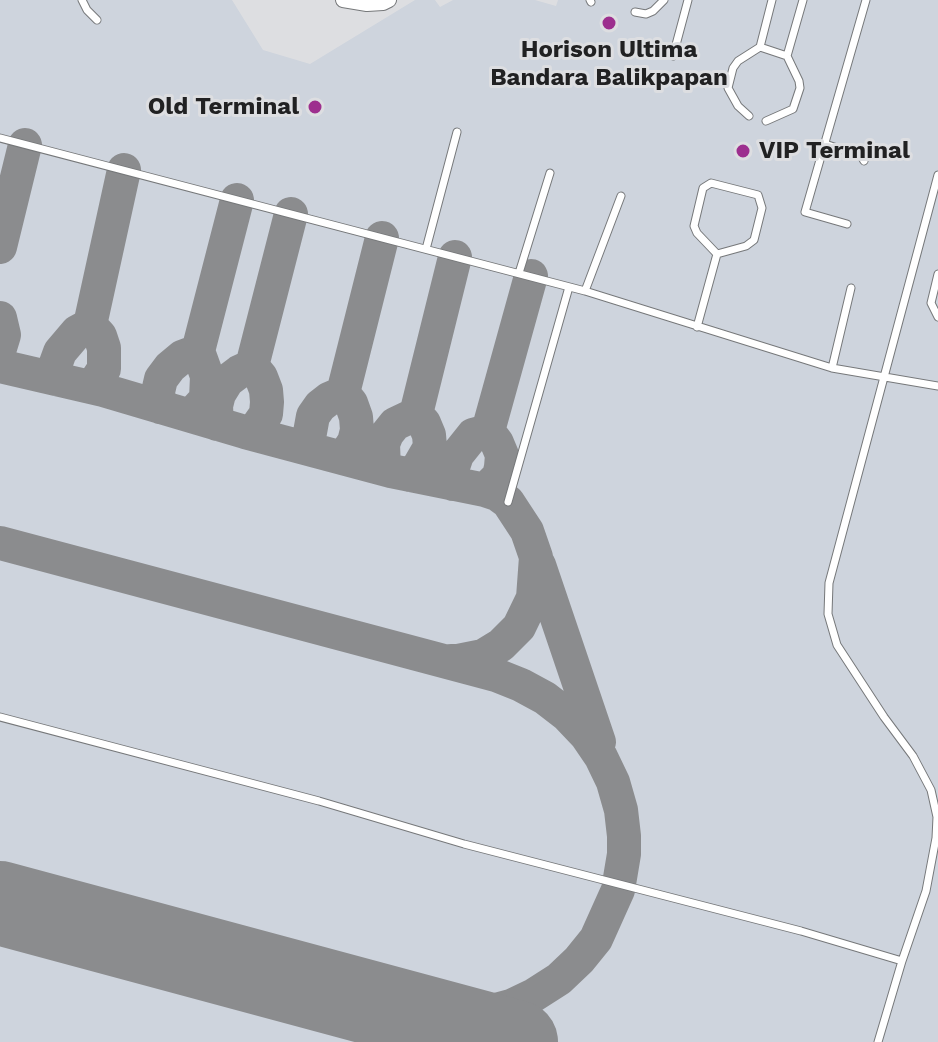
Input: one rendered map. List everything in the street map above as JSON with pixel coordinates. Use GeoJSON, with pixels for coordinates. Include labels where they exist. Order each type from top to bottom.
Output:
{"type":"FeatureCollection","features":[{"type":"Feature","properties":{"kind":"street"},"geometry":{"type":"LineString","coordinates":[[343,0],[367,4],[389,0]]}},
{"type":"Feature","properties":{"kind":"lane"},"geometry":{"type":"LineString","coordinates":[[82,0],[97,20]]}},
{"type":"Feature","properties":{"kind":"lane"},"geometry":{"type":"LineString","coordinates":[[635,12],[646,14],[664,0]]}},
{"type":"Feature","properties":{"kind":"lane"},"geometry":{"type":"LineString","coordinates":[[673,56],[688,0]]}},
{"type":"Feature","properties":{"kind":"lane"},"geometry":{"type":"LineString","coordinates":[[749,116],[738,106],[728,88],[738,61],[760,47],[772,0]]}},
{"type":"Feature","properties":{"kind":"lane"},"geometry":{"type":"LineString","coordinates":[[766,121],[793,109],[800,88],[787,56],[803,0]]}},
{"type":"Feature","properties":{"kind":"lane"},"geometry":{"type":"LineString","coordinates":[[847,224],[805,212],[866,0]]}},
{"type":"Feature","properties":{"kind":"lane"},"geometry":{"type":"LineString","coordinates":[[760,47],[787,56]]}},
{"type":"Feature","properties":{"kind":"lane"},"geometry":{"type":"LineString","coordinates":[[426,249],[457,132]]}},
{"type":"Feature","properties":{"kind":"lane"},"geometry":{"type":"LineString","coordinates":[[0,138],[585,291],[832,368],[938,386]]}},
{"type":"Feature","properties":{"kind":"lane"},"geometry":{"type":"LineString","coordinates":[[825,144],[861,156],[864,161]]}},
{"type":"Feature","properties":{"kind":"lane"},"geometry":{"type":"LineString","coordinates":[[519,273],[550,173]]}},
{"type":"Feature","properties":{"kind":"lane"},"geometry":{"type":"LineString","coordinates":[[878,1042],[926,891],[937,817],[931,790],[913,756],[837,645],[828,614],[829,583],[938,177]]}},
{"type":"Feature","properties":{"kind":"lane"},"geometry":{"type":"LineString","coordinates":[[711,183],[758,195],[762,208],[754,240],[746,246],[717,254],[694,226],[703,188],[711,183]]}},
{"type":"Feature","properties":{"kind":"lane"},"geometry":{"type":"LineString","coordinates":[[585,291],[621,196]]}},
{"type":"Feature","properties":{"kind":"lane"},"geometry":{"type":"LineString","coordinates":[[697,327],[717,254]]}},
{"type":"Feature","properties":{"kind":"lane"},"geometry":{"type":"LineString","coordinates":[[938,274],[931,303],[938,317]]}},
{"type":"Feature","properties":{"kind":"lane"},"geometry":{"type":"LineString","coordinates":[[508,502],[569,287]]}},
{"type":"Feature","properties":{"kind":"lane"},"geometry":{"type":"LineString","coordinates":[[832,368],[851,288]]}},
{"type":"Feature","properties":{"kind":"lane"},"geometry":{"type":"LineString","coordinates":[[0,717],[319,801],[464,844],[801,931],[902,961]]}},
{"type":"Feature","properties":{"kind":"shaded area"},"geometry":{"type":"Polygon","coordinates":[[[0,0],[232,0],[263,50],[310,64],[415,0],[435,0],[440,7],[453,0],[535,0],[556,6],[558,0],[938,0],[938,1042],[0,1042],[0,0]]]}},
{"type":"Feature","properties":{"kind":"taxiway"},"geometry":{"type":"LineString","coordinates":[[0,247],[25,145]]}},
{"type":"Feature","properties":{"kind":"taxiway"},"geometry":{"type":"LineString","coordinates":[[56,379],[60,352],[77,332],[90,325],[124,170]]}},
{"type":"Feature","properties":{"kind":"taxiway"},"geometry":{"type":"LineString","coordinates":[[193,413],[206,399],[207,376],[198,351],[237,200]]}},
{"type":"Feature","properties":{"kind":"taxiway"},"geometry":{"type":"LineString","coordinates":[[217,424],[219,394],[227,381],[252,366],[291,214]]}},
{"type":"Feature","properties":{"kind":"taxiway"},"geometry":{"type":"LineString","coordinates":[[343,393],[382,238]]}},
{"type":"Feature","properties":{"kind":"taxiway"},"geometry":{"type":"LineString","coordinates":[[384,469],[383,444],[387,434],[395,424],[416,414],[455,257]]}},
{"type":"Feature","properties":{"kind":"taxiway"},"geometry":{"type":"LineString","coordinates":[[488,431],[531,276]]}},
{"type":"Feature","properties":{"kind":"taxiway"},"geometry":{"type":"LineString","coordinates":[[0,318],[4,335],[0,348]]}},
{"type":"Feature","properties":{"kind":"taxiway"},"geometry":{"type":"LineString","coordinates":[[90,325],[100,336],[104,348],[104,369],[92,387]]}},
{"type":"Feature","properties":{"kind":"taxiway"},"geometry":{"type":"LineString","coordinates":[[160,407],[158,392],[161,379],[182,357],[198,351]]}},
{"type":"Feature","properties":{"kind":"taxiway"},"geometry":{"type":"LineString","coordinates":[[0,366],[103,390],[391,471],[497,494],[508,502],[527,531],[536,557],[533,598],[519,627],[501,645],[483,656],[451,661]]}},
{"type":"Feature","properties":{"kind":"taxiway"},"geometry":{"type":"LineString","coordinates":[[252,366],[261,377],[267,402],[266,414],[252,434]]}},
{"type":"Feature","properties":{"kind":"taxiway"},"geometry":{"type":"LineString","coordinates":[[312,450],[309,438],[313,416],[329,399],[343,393]]}},
{"type":"Feature","properties":{"kind":"taxiway"},"geometry":{"type":"LineString","coordinates":[[340,457],[354,442],[357,430],[351,403],[343,393]]}},
{"type":"Feature","properties":{"kind":"taxiway"},"geometry":{"type":"LineString","coordinates":[[410,475],[430,447],[424,423],[416,414]]}},
{"type":"Feature","properties":{"kind":"taxiway"},"geometry":{"type":"LineString","coordinates":[[453,484],[457,455],[473,435],[488,431]]}},
{"type":"Feature","properties":{"kind":"taxiway"},"geometry":{"type":"LineString","coordinates":[[485,490],[499,476],[502,455],[488,431]]}},
{"type":"Feature","properties":{"kind":"taxiway"},"geometry":{"type":"LineString","coordinates":[[0,543],[496,675],[545,698],[586,735],[613,782],[624,836],[618,890],[596,939],[559,979],[511,1006],[458,1016],[381,1005]]}},
{"type":"Feature","properties":{"kind":"taxiway"},"geometry":{"type":"LineString","coordinates":[[539,565],[599,742]]}},
{"type":"Feature","properties":{"kind":"runway"},"geometry":{"type":"LineString","coordinates":[[0,903],[516,1042]]}},
{"type":"Feature","properties":{"kind":"place","name":"Horison Ultima Bandara Balikpapan"},"geometry":{"type":"Point","coordinates":[609,23]}},
{"type":"Feature","properties":{"kind":"place","name":"Old Terminal"},"geometry":{"type":"Point","coordinates":[315,107]}},
{"type":"Feature","properties":{"kind":"place","name":"VIP Terminal"},"geometry":{"type":"Point","coordinates":[743,151]}}]}
